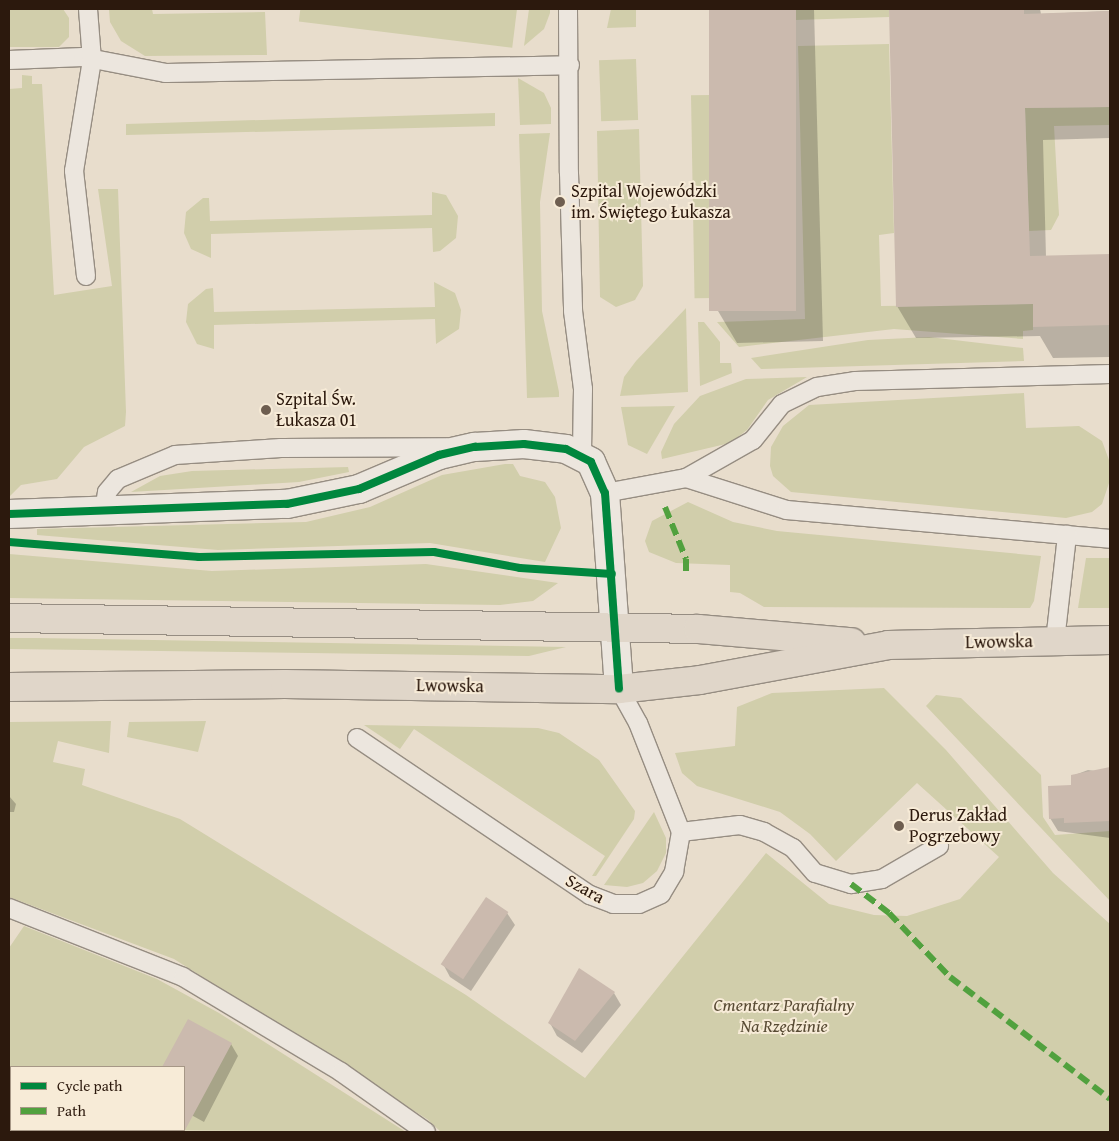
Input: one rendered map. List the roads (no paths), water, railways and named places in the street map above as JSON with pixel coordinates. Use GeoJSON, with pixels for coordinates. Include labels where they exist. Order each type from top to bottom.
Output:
{"type":"FeatureCollection","features":[{"type":"Feature","properties":{"kind":"main road","name":"Lwowska"},"geometry":{"type":"LineString","coordinates":[[9,618],[698,629],[888,645],[1110,640]]}},
{"type":"Feature","properties":{"kind":"main road","name":"Lwowska"},"geometry":{"type":"LineString","coordinates":[[9,687],[285,684],[619,689],[700,680],[888,645]]}},
{"type":"Feature","properties":{"kind":"street"},"geometry":{"type":"LineString","coordinates":[[9,514],[104,511],[324,499],[359,489],[439,455],[475,446],[550,445],[582,455],[601,474],[606,493],[617,628],[619,689]]}},
{"type":"Feature","properties":{"kind":"lane"},"geometry":{"type":"LineString","coordinates":[[86,276],[74,171],[92,60],[88,9]]}},
{"type":"Feature","properties":{"kind":"lane"},"geometry":{"type":"LineString","coordinates":[[568,9],[570,65],[569,174],[574,311],[583,389],[582,455]]}},
{"type":"Feature","properties":{"kind":"lane"},"geometry":{"type":"LineString","coordinates":[[9,60],[92,60],[166,74],[570,65]]}},
{"type":"Feature","properties":{"kind":"lane"},"geometry":{"type":"LineString","coordinates":[[606,493],[686,478],[753,440],[782,404],[817,387],[922,380],[1110,374]]}},
{"type":"Feature","properties":{"kind":"lane"},"geometry":{"type":"LineString","coordinates":[[104,511],[106,492],[118,479],[149,462],[175,455],[281,448],[475,446]]}},
{"type":"Feature","properties":{"kind":"lane"},"geometry":{"type":"LineString","coordinates":[[686,478],[787,510],[1110,539]]}},
{"type":"Feature","properties":{"kind":"lane"},"geometry":{"type":"LineString","coordinates":[[1055,641],[1067,535]]}},
{"type":"Feature","properties":{"kind":"lane"},"geometry":{"type":"LineString","coordinates":[[619,689],[638,723],[681,832],[740,825],[764,832],[794,848],[815,873],[851,884],[882,879],[939,846]]}},
{"type":"Feature","properties":{"kind":"lane","name":"Szara"},"geometry":{"type":"LineString","coordinates":[[357,738],[543,864],[613,904],[639,904],[661,894],[674,872],[681,832]]}},
{"type":"Feature","properties":{"kind":"lane"},"geometry":{"type":"LineString","coordinates":[[9,908],[183,977],[341,1072],[426,1132]]}},
{"type":"Feature","properties":{"kind":"place","name":"Szpital Wojewódzki im. Świętego Łukasza"},"geometry":{"type":"Point","coordinates":[560,202]}},
{"type":"Feature","properties":{"kind":"place","name":"Szpital Św. Łukasza 01"},"geometry":{"type":"Point","coordinates":[266,410]}},
{"type":"Feature","properties":{"kind":"place","name":"Derus Zakład Pogrzebowy"},"geometry":{"type":"Point","coordinates":[899,826]}},
{"type":"Feature","properties":{"kind":"park label","name":"Cmentarz Parafialny Na Rzędzinie"},"geometry":{"type":"Point","coordinates":[784,1016]}}]}
